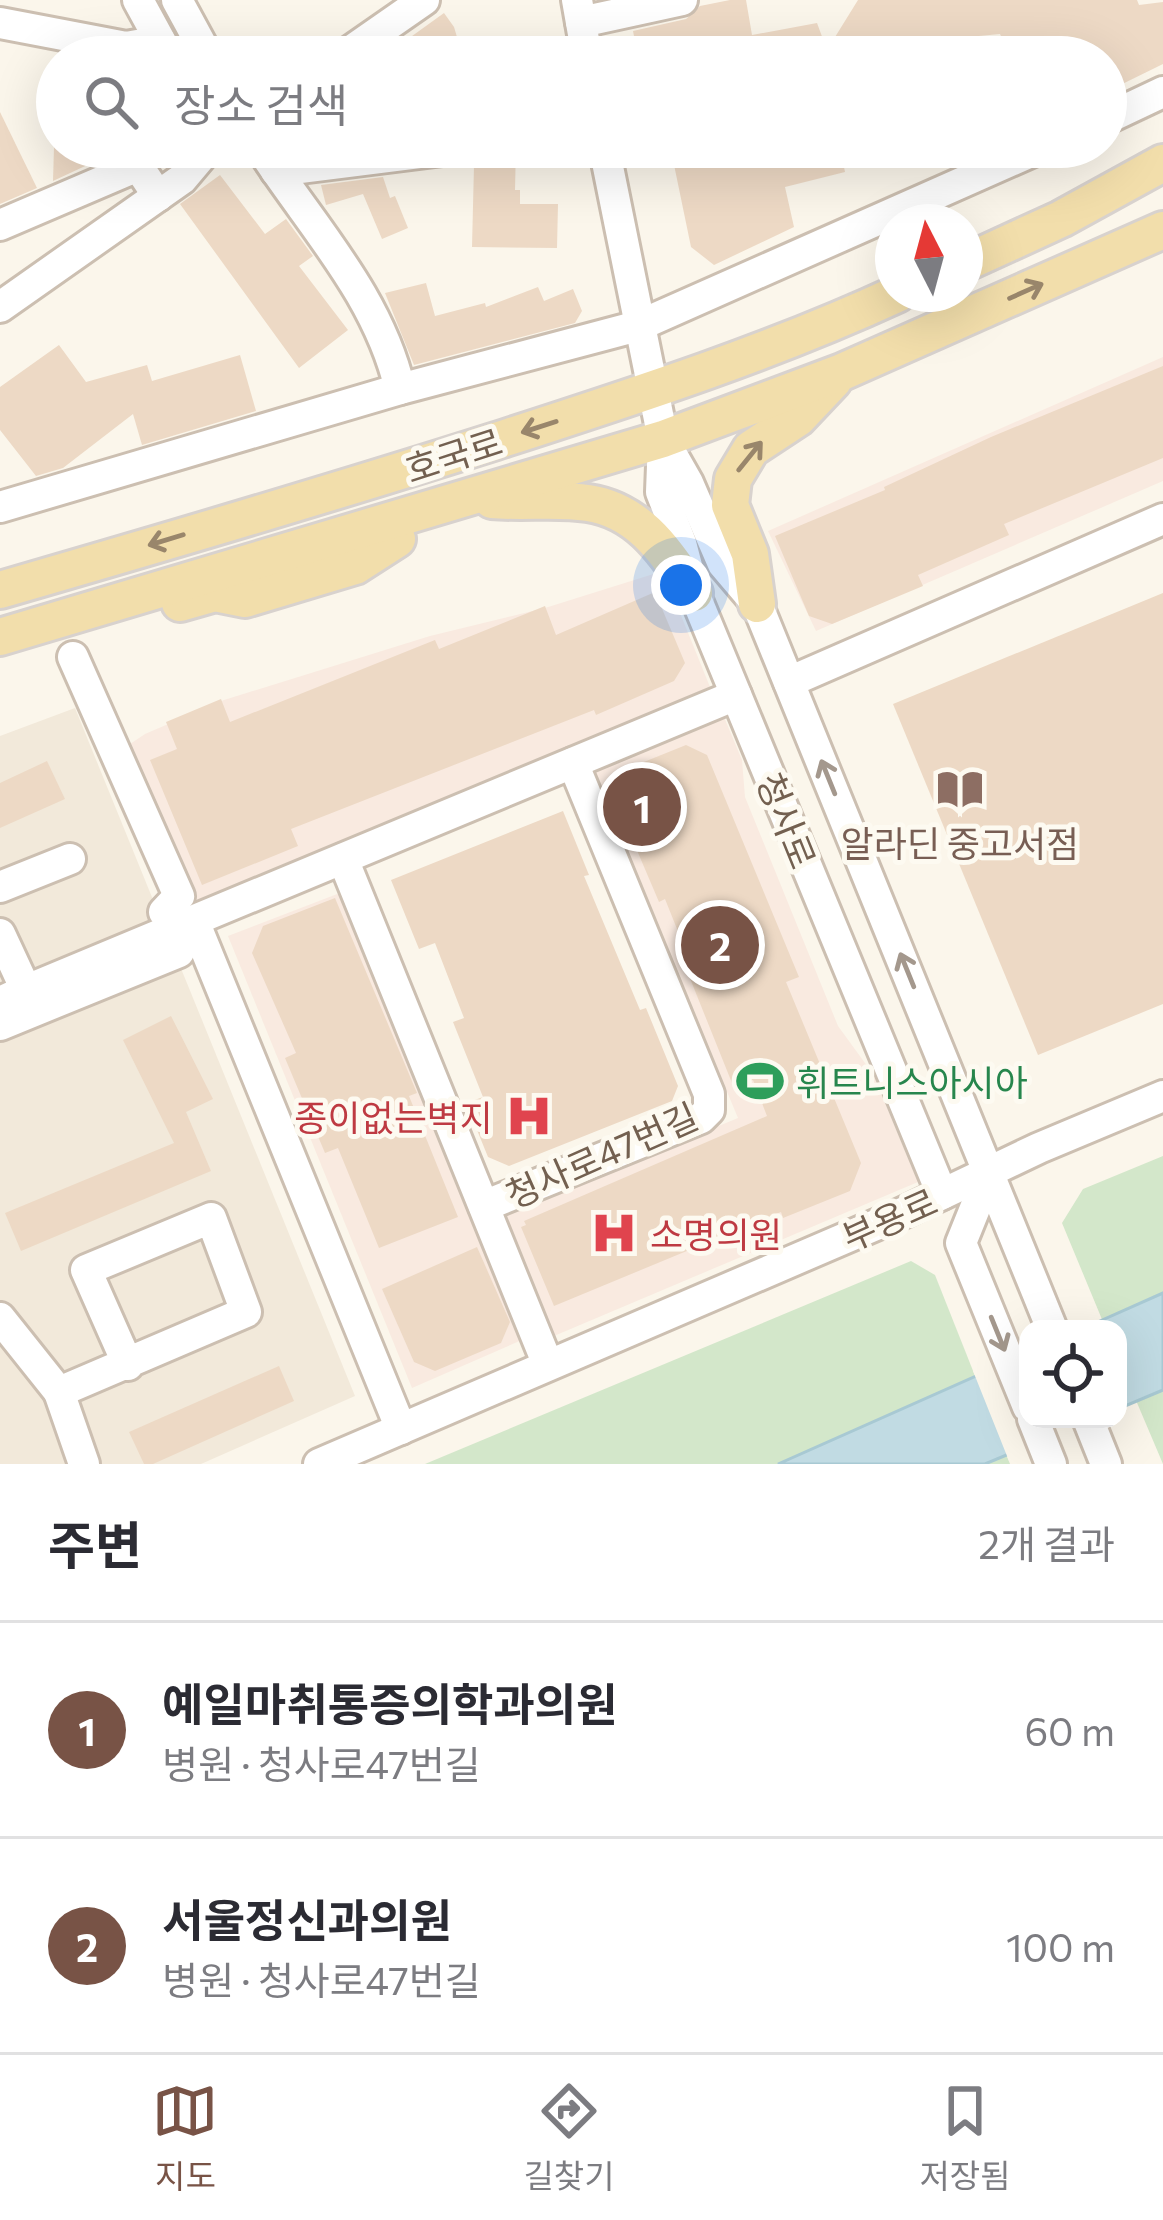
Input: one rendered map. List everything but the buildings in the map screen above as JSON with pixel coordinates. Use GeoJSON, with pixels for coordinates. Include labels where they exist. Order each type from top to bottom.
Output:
{"type":"FeatureCollection","features":[{"type":"Feature","properties":{"kind":"main road"},"geometry":{"type":"LineString","coordinates":[[983,255],[1163,163]]}},
{"type":"Feature","properties":{"kind":"main road","name":"호국로"},"geometry":{"type":"LineString","coordinates":[[0,637],[662,439],[842,372],[1163,230]]}},
{"type":"Feature","properties":{"kind":"main road","name":"호국로"},"geometry":{"type":"LineString","coordinates":[[0,590],[651,392],[815,332],[875,304]]}},
{"type":"Feature","properties":{"kind":"main road","name":"호국로"},"geometry":{"type":"LineString","coordinates":[[757,604],[750,554],[730,505],[733,479],[751,449],[798,418],[842,372]]}},
{"type":"Feature","properties":{"kind":"main road"},"geometry":{"type":"LineString","coordinates":[[464,497],[587,502],[620,512],[650,533],[694,593]]}},
{"type":"Feature","properties":{"kind":"main road"},"geometry":{"type":"LineString","coordinates":[[101,607],[142,615],[215,593],[244,599],[355,566],[397,539],[519,502]]}},
{"type":"Feature","properties":{"kind":"street"},"geometry":{"type":"LineString","coordinates":[[139,0],[158,36]]}},
{"type":"Feature","properties":{"kind":"street"},"geometry":{"type":"LineString","coordinates":[[177,0],[197,36]]}},
{"type":"Feature","properties":{"kind":"street"},"geometry":{"type":"LineString","coordinates":[[372,36],[424,0]]}},
{"type":"Feature","properties":{"kind":"street"},"geometry":{"type":"LineString","coordinates":[[579,11],[682,0]]}},
{"type":"Feature","properties":{"kind":"street"},"geometry":{"type":"LineString","coordinates":[[0,23],[68,36]]}},
{"type":"Feature","properties":{"kind":"street"},"geometry":{"type":"LineString","coordinates":[[1127,108],[1163,92]]}},
{"type":"Feature","properties":{"kind":"street"},"geometry":{"type":"LineString","coordinates":[[0,225],[133,168]]}},
{"type":"Feature","properties":{"kind":"street"},"geometry":{"type":"LineString","coordinates":[[139,168],[158,196]]}},
{"type":"Feature","properties":{"kind":"street"},"geometry":{"type":"LineString","coordinates":[[0,307],[191,168]]}},
{"type":"Feature","properties":{"kind":"street"},"geometry":{"type":"LineString","coordinates":[[274,168],[361,290],[381,327],[400,389]]}},
{"type":"Feature","properties":{"kind":"street","name":"청사로"},"geometry":{"type":"LineString","coordinates":[[608,168],[662,439],[661,492],[694,593],[942,1194]]}},
{"type":"Feature","properties":{"kind":"street"},"geometry":{"type":"LineString","coordinates":[[0,507],[400,389],[638,326],[995,168]]}},
{"type":"Feature","properties":{"kind":"street","name":"청사로"},"geometry":{"type":"LineString","coordinates":[[662,439],[688,484],[723,564],[757,604],[1048,1320]]}},
{"type":"Feature","properties":{"kind":"street"},"geometry":{"type":"LineString","coordinates":[[789,682],[1163,519]]}},
{"type":"Feature","properties":{"kind":"street"},"geometry":{"type":"LineString","coordinates":[[73,657],[179,896],[179,917],[401,1429]]}},
{"type":"Feature","properties":{"kind":"street"},"geometry":{"type":"LineString","coordinates":[[0,934],[12,996],[179,917],[343,859],[736,695]]}},
{"type":"Feature","properties":{"kind":"street","name":"청사로47번길"},"geometry":{"type":"LineString","coordinates":[[484,1206],[701,1118],[709,1110],[709,1094],[573,763]]}},
{"type":"Feature","properties":{"kind":"street"},"geometry":{"type":"LineString","coordinates":[[0,887],[70,859]]}},
{"type":"Feature","properties":{"kind":"street"},"geometry":{"type":"LineString","coordinates":[[343,859],[548,1365]]}},
{"type":"Feature","properties":{"kind":"street"},"geometry":{"type":"LineString","coordinates":[[0,1025],[178,952]]}},
{"type":"Feature","properties":{"kind":"street","name":"부용로"},"geometry":{"type":"LineString","coordinates":[[319,1464],[1163,1096]]}},
{"type":"Feature","properties":{"kind":"street"},"geometry":{"type":"LineString","coordinates":[[990,1171],[961,1243],[1019,1385]]}},
{"type":"Feature","properties":{"kind":"street"},"geometry":{"type":"LineString","coordinates":[[59,1392],[128,1365],[246,1312],[212,1218],[86,1270],[128,1365]]}},
{"type":"Feature","properties":{"kind":"street"},"geometry":{"type":"LineString","coordinates":[[0,1318],[59,1392],[84,1464]]}},
{"type":"Feature","properties":{"kind":"street"},"geometry":{"type":"LineString","coordinates":[[1037,1428],[1052,1464]]}},
{"type":"Feature","properties":{"kind":"street"},"geometry":{"type":"LineString","coordinates":[[1092,1428],[1106,1464]]}},
{"type":"Feature","properties":{"kind":"shaded area"},"geometry":{"type":"Polygon","coordinates":[[[1163,357],[1163,481],[816,631],[768,531],[1163,357]]]}},
{"type":"Feature","properties":{"kind":"shaded area"},"geometry":{"type":"Polygon","coordinates":[[[663,571],[710,687],[194,904],[127,746],[224,700],[663,571]]]}},
{"type":"Feature","properties":{"kind":"shaded area"},"geometry":{"type":"Polygon","coordinates":[[[75,708],[355,1396],[201,1464],[0,1464],[0,736],[75,708]]]}},
{"type":"Feature","properties":{"kind":"shaded area"},"geometry":{"type":"Polygon","coordinates":[[[724,717],[742,760],[745,797],[838,1026],[873,1074],[918,1182],[554,1336],[504,1215],[738,1118],[593,771],[724,717]]]}},
{"type":"Feature","properties":{"kind":"shaded area"},"geometry":{"type":"Polygon","coordinates":[[[345,891],[524,1339],[412,1388],[228,936],[345,891]]]}},
{"type":"Feature","properties":{"kind":"green space"},"geometry":{"type":"Polygon","coordinates":[[[1163,1156],[1163,1464],[1127,1379],[1127,1320],[1102,1320],[1062,1223],[1083,1189],[1163,1156]]]}},
{"type":"Feature","properties":{"kind":"green space"},"geometry":{"type":"Polygon","coordinates":[[[911,1261],[935,1275],[1010,1464],[425,1464],[911,1261]]]}},
{"type":"Feature","properties":{"kind":"water"},"geometry":{"type":"Polygon","coordinates":[[[1163,1293],[1163,1390],[1127,1405],[1127,1320],[1102,1320],[1163,1293]]]}},
{"type":"Feature","properties":{"kind":"water"},"geometry":{"type":"Polygon","coordinates":[[[1019,1357],[1019,1428],[1071,1428],[985,1464],[778,1464],[1019,1357]]]}},
{"type":"Feature","properties":{"kind":"pier"},"geometry":{"type":"Polygon","coordinates":[[[1019,1351],[1019,1428],[1088,1428],[1009,1461],[973,1371],[1019,1351]]]}},
{"type":"Feature","properties":{"kind":"place","name":"알라딘 중고서점"},"geometry":{"type":"Point","coordinates":[960,789]}},
{"type":"Feature","properties":{"kind":"place","name":"예일마취통증의학과의원"},"geometry":{"type":"Point","coordinates":[642,807]}},
{"type":"Feature","properties":{"kind":"place","name":"서울정신과의원"},"geometry":{"type":"Point","coordinates":[720,945]}},
{"type":"Feature","properties":{"kind":"place","name":"휘트니스아시아"},"geometry":{"type":"Point","coordinates":[760,1081]}},
{"type":"Feature","properties":{"kind":"place","name":"종이없는벽지"},"geometry":{"type":"Point","coordinates":[529,1116]}},
{"type":"Feature","properties":{"kind":"place","name":"소명의원"},"geometry":{"type":"Point","coordinates":[614,1233]}}]}
